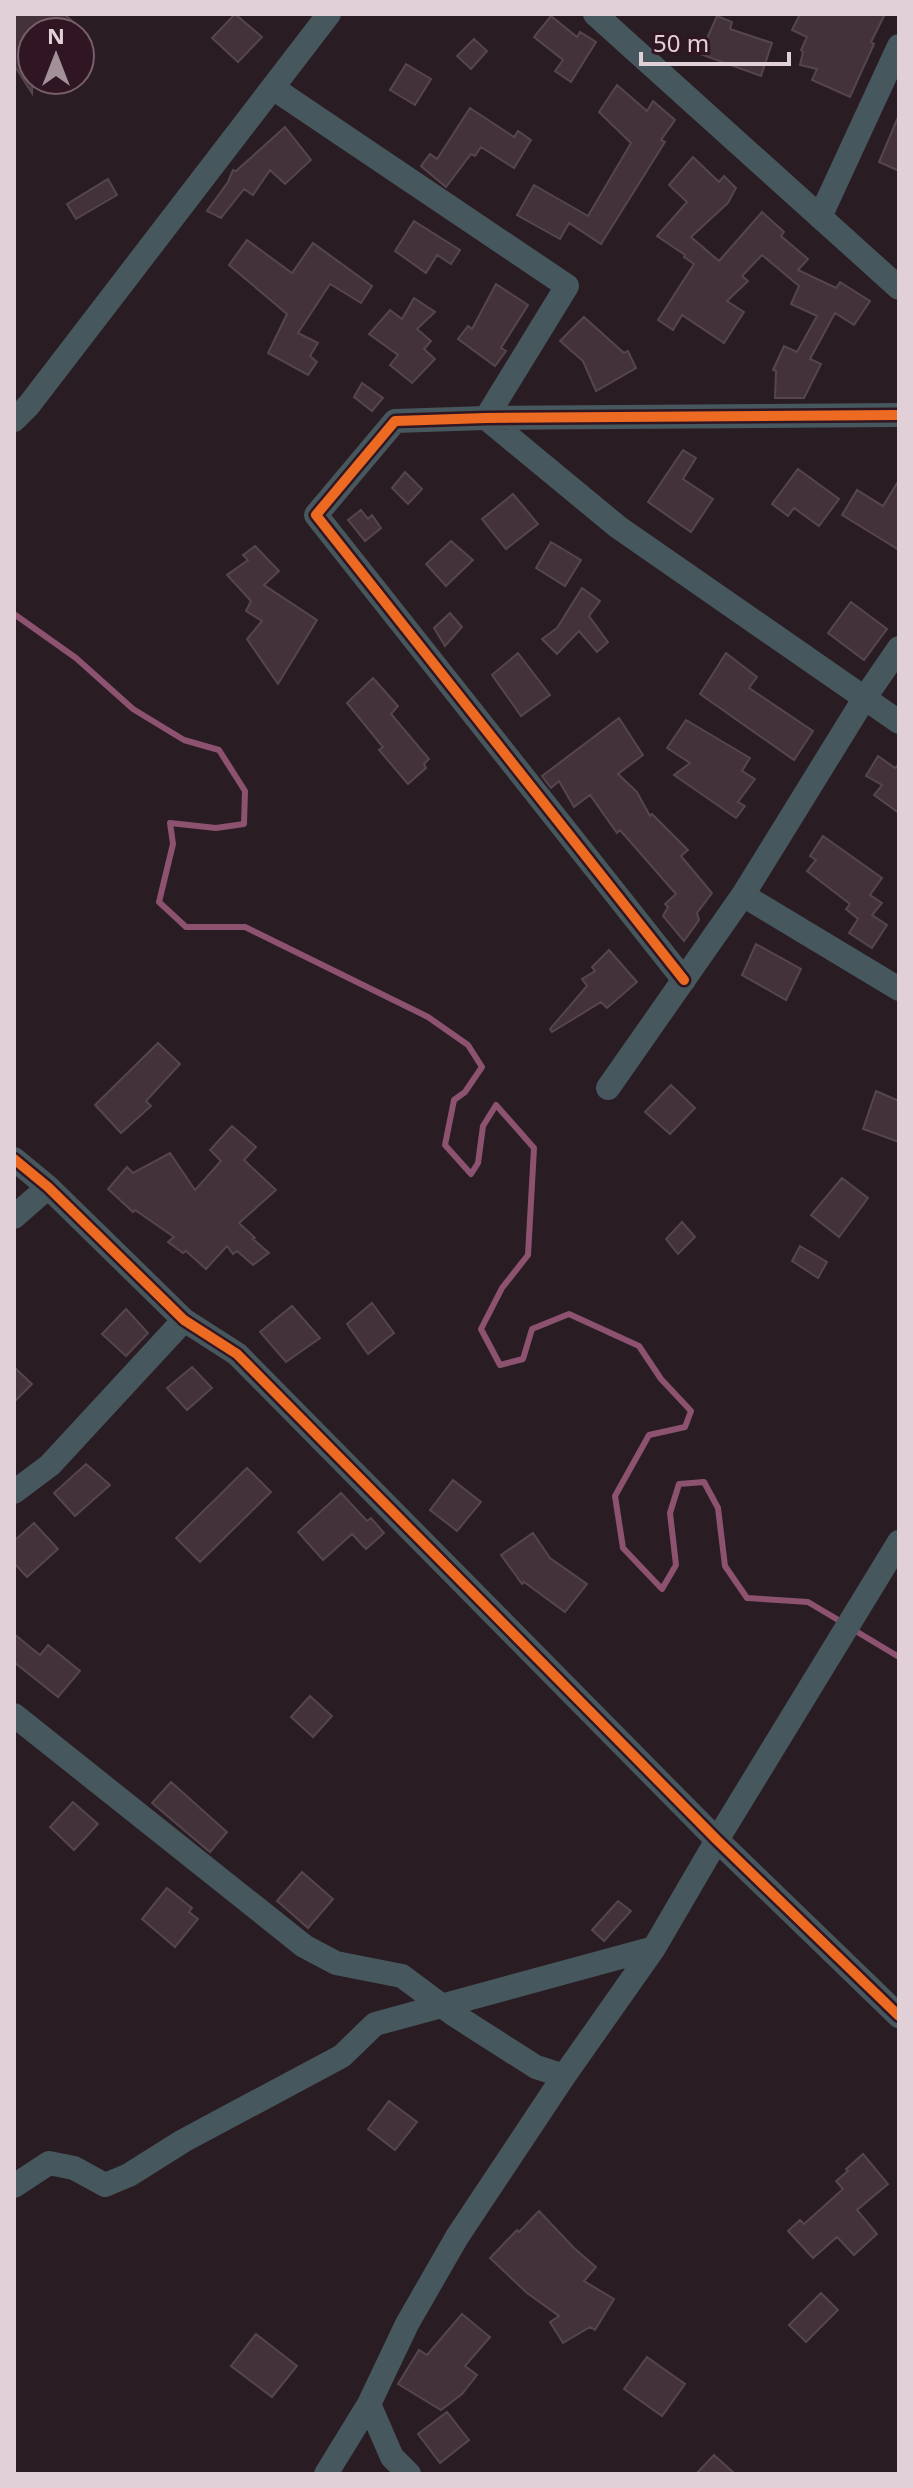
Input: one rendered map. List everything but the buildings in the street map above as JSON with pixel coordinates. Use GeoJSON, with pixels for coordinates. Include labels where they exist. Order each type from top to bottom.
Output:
{"type":"FeatureCollection","features":[{"type":"Feature","properties":{"kind":"street"},"geometry":{"type":"LineString","coordinates":[[14,420],[39,392],[329,14]]}},
{"type":"Feature","properties":{"kind":"street"},"geometry":{"type":"LineString","coordinates":[[595,14],[899,288]]}},
{"type":"Feature","properties":{"kind":"street"},"geometry":{"type":"LineString","coordinates":[[820,217],[899,46]]}},
{"type":"Feature","properties":{"kind":"street"},"geometry":{"type":"LineString","coordinates":[[273,88],[567,286],[486,418]]}},
{"type":"Feature","properties":{"kind":"street"},"geometry":{"type":"LineString","coordinates":[[684,980],[316,515],[395,421],[899,415]]}},
{"type":"Feature","properties":{"kind":"street"},"geometry":{"type":"LineString","coordinates":[[486,418],[618,527],[899,722]]}},
{"type":"Feature","properties":{"kind":"street"},"geometry":{"type":"LineString","coordinates":[[608,1088],[743,895],[899,648]]}},
{"type":"Feature","properties":{"kind":"street"},"geometry":{"type":"LineString","coordinates":[[743,895],[899,989]]}},
{"type":"Feature","properties":{"kind":"street"},"geometry":{"type":"LineString","coordinates":[[14,1159],[48,1187],[184,1320],[237,1354],[717,1840],[899,2016]]}},
{"type":"Feature","properties":{"kind":"street"},"geometry":{"type":"LineString","coordinates":[[14,1217],[48,1187]]}},
{"type":"Feature","properties":{"kind":"street"},"geometry":{"type":"LineString","coordinates":[[14,1492],[50,1465],[184,1320]]}},
{"type":"Feature","properties":{"kind":"street"},"geometry":{"type":"LineString","coordinates":[[326,2474],[369,2404],[407,2324],[457,2237],[654,1948],[899,1542]]}},
{"type":"Feature","properties":{"kind":"street"},"geometry":{"type":"LineString","coordinates":[[14,1715],[304,1946],[336,1963],[402,1976],[536,2067],[564,2076]]}},
{"type":"Feature","properties":{"kind":"street"},"geometry":{"type":"LineString","coordinates":[[14,2186],[49,2163],[74,2168],[105,2185],[129,2175],[183,2141],[342,2056],[375,2024],[654,1948]]}},
{"type":"Feature","properties":{"kind":"street"},"geometry":{"type":"LineString","coordinates":[[369,2404],[392,2457],[409,2474]]}},
{"type":"Feature","properties":{"kind":"waterway"},"geometry":{"type":"LineString","coordinates":[[14,614],[76,658],[133,709],[184,740],[219,750],[245,791],[244,824],[216,828],[170,823],[173,844],[159,902],[186,927],[245,927],[428,1017],[468,1045],[482,1067],[465,1092],[454,1100],[445,1145],[471,1174],[478,1163],[483,1126],[496,1105],[534,1148],[528,1255],[502,1288],[481,1329],[500,1365],[523,1359],[532,1329],[569,1314],[639,1346],[661,1379],[691,1411],[685,1427],[649,1435],[615,1496],[623,1548],[662,1589],[676,1565],[670,1513],[679,1484],[704,1482],[718,1508],[725,1566],[747,1598],[808,1602],[845,1624]]}},
{"type":"Feature","properties":{"kind":"waterway"},"geometry":{"type":"LineString","coordinates":[[854,1630],[899,1657]]}},
{"type":"Feature","properties":{"kind":"cycle path"},"geometry":{"type":"LineString","coordinates":[[684,980],[316,515],[395,421],[899,415]]}},
{"type":"Feature","properties":{"kind":"cycle path"},"geometry":{"type":"LineString","coordinates":[[14,1159],[48,1187],[184,1320],[237,1354],[717,1840],[899,2016]]}}]}
